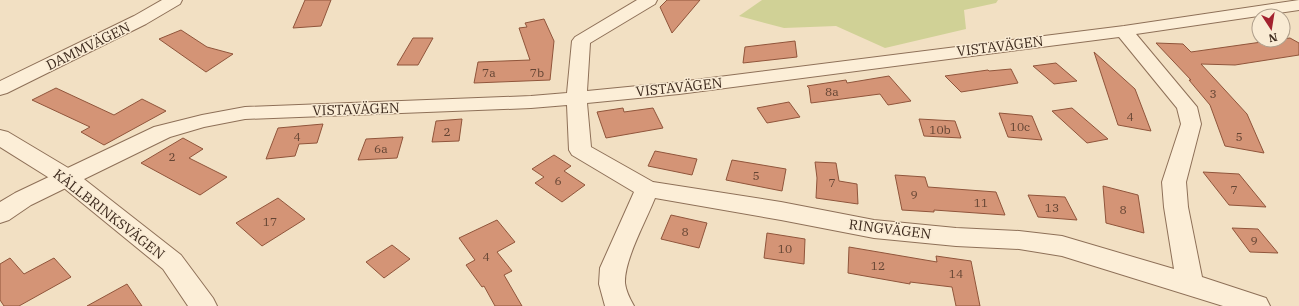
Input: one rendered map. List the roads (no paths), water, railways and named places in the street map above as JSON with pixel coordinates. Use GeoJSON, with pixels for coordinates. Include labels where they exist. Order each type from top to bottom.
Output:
{"type":"FeatureCollection","features":[{"type":"Feature","properties":{"kind":"street","name":"DAMMVÄGEN"},"geometry":{"type":"LineString","coordinates":[[0,89],[140,20],[174,0]]}},
{"type":"Feature","properties":{"kind":"street"},"geometry":{"type":"LineString","coordinates":[[577,98],[581,41],[649,0]]}},
{"type":"Feature","properties":{"kind":"street","name":"VISTAVÄGEN"},"geometry":{"type":"LineString","coordinates":[[0,214],[23,199],[162,132],[202,121],[245,113],[421,107],[577,98],[679,88],[1124,31],[1299,5]]}},
{"type":"Feature","properties":{"kind":"street"},"geometry":{"type":"LineString","coordinates":[[1124,31],[1186,108],[1190,124],[1174,182],[1176,207],[1190,284]]}},
{"type":"Feature","properties":{"kind":"street","name":"RINGVÄGEN"},"geometry":{"type":"LineString","coordinates":[[577,98],[580,150],[648,189],[781,211],[874,229],[956,237],[1019,240],[1062,246],[1190,284],[1256,306]]}},
{"type":"Feature","properties":{"kind":"street","name":"KÄLLBRINKSVÄGEN"},"geometry":{"type":"LineString","coordinates":[[0,137],[67,178],[172,262],[203,306]]}},
{"type":"Feature","properties":{"kind":"street"},"geometry":{"type":"LineString","coordinates":[[620,306],[616,300],[612,284],[613,268],[648,189]]}}]}
